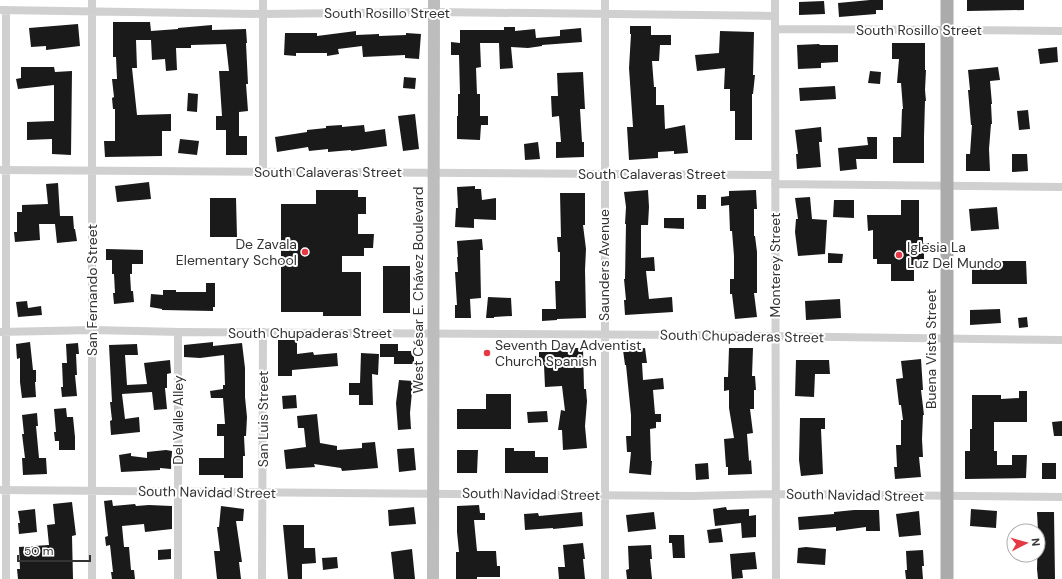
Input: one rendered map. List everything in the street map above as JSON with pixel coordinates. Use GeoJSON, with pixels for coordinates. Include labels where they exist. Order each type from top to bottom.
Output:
{"type":"FeatureCollection","features":[{"type":"Feature","properties":{"kind":"main road","name":"Buena Vista Street"},"geometry":{"type":"LineString","coordinates":[[947,0],[947,579]]}},
{"type":"Feature","properties":{"kind":"street","name":"San Fernando Street"},"geometry":{"type":"LineString","coordinates":[[92,0],[92,579]]}},
{"type":"Feature","properties":{"kind":"street"},"geometry":{"type":"LineString","coordinates":[[263,0],[263,172]]}},
{"type":"Feature","properties":{"kind":"street","name":"Saunders Avenue"},"geometry":{"type":"LineString","coordinates":[[605,0],[605,579]]}},
{"type":"Feature","properties":{"kind":"street","name":"Monterey Street"},"geometry":{"type":"LineString","coordinates":[[775,0],[776,579]]}},
{"type":"Feature","properties":{"kind":"street","name":"South Rosillo Street"},"geometry":{"type":"LineString","coordinates":[[3,10],[263,14],[434,6],[605,14],[775,16]]}},
{"type":"Feature","properties":{"kind":"street","name":"West César E. Chávez Boulevard"},"geometry":{"type":"LineString","coordinates":[[433,579],[434,6]]}},
{"type":"Feature","properties":{"kind":"street"},"geometry":{"type":"LineString","coordinates":[[3,10],[3,490],[6,579]]}},
{"type":"Feature","properties":{"kind":"street","name":"South Rosillo Street"},"geometry":{"type":"LineString","coordinates":[[775,29],[1062,31]]}},
{"type":"Feature","properties":{"kind":"street","name":"South Calaveras Street"},"geometry":{"type":"LineString","coordinates":[[3,170],[604,174],[947,186],[1062,187]]}},
{"type":"Feature","properties":{"kind":"street","name":"South Chupaderas Street"},"geometry":{"type":"LineString","coordinates":[[3,332],[92,330],[1062,340]]}},
{"type":"Feature","properties":{"kind":"street","name":"Del Valle Alley"},"geometry":{"type":"LineString","coordinates":[[178,579],[179,332]]}},
{"type":"Feature","properties":{"kind":"street","name":"San Luis Street"},"geometry":{"type":"LineString","coordinates":[[262,579],[264,332]]}},
{"type":"Feature","properties":{"kind":"street","name":"South Navidad Street"},"geometry":{"type":"LineString","coordinates":[[3,490],[691,496],[776,494],[1062,497]]}},
{"type":"Feature","properties":{"kind":"building"},"geometry":{"type":"Polygon","coordinates":[[[883,0],[883,10],[876,10],[876,14],[839,17],[838,3],[883,0]]]}},
{"type":"Feature","properties":{"kind":"building"},"geometry":{"type":"Polygon","coordinates":[[[967,0],[1024,0],[1024,10],[967,11],[967,0]]]}},
{"type":"Feature","properties":{"kind":"building"},"geometry":{"type":"Polygon","coordinates":[[[824,1],[825,14],[799,15],[799,2],[824,1]]]}},
{"type":"Feature","properties":{"kind":"building"},"geometry":{"type":"Polygon","coordinates":[[[113,22],[150,22],[151,31],[212,25],[212,30],[246,29],[248,84],[246,84],[248,111],[239,112],[239,136],[247,136],[247,155],[226,155],[226,130],[216,130],[216,116],[222,116],[219,71],[229,71],[226,44],[191,45],[191,48],[176,48],[177,70],[166,71],[165,59],[152,60],[151,40],[136,40],[137,68],[132,68],[137,115],[171,114],[171,131],[162,131],[162,156],[105,157],[104,141],[115,141],[115,109],[113,109],[112,98],[114,97],[112,79],[117,79],[116,57],[113,57],[113,22]]]}},
{"type":"Feature","properties":{"kind":"building"},"geometry":{"type":"Polygon","coordinates":[[[78,24],[80,46],[46,50],[46,46],[31,47],[29,28],[78,24]]]}},
{"type":"Feature","properties":{"kind":"building"},"geometry":{"type":"Polygon","coordinates":[[[630,26],[651,26],[651,35],[671,35],[671,45],[660,45],[659,61],[652,61],[654,87],[656,87],[656,105],[664,105],[665,129],[685,125],[688,153],[674,154],[674,151],[658,152],[658,158],[629,160],[627,127],[633,127],[629,68],[630,26]]]}},
{"type":"Feature","properties":{"kind":"building"},"geometry":{"type":"Polygon","coordinates":[[[504,27],[515,27],[515,31],[535,29],[536,38],[560,36],[560,30],[581,28],[582,42],[542,45],[528,48],[511,47],[513,68],[500,69],[499,43],[480,43],[481,67],[476,68],[477,94],[480,94],[480,116],[488,116],[488,125],[481,125],[480,140],[457,139],[458,94],[460,94],[459,55],[451,55],[451,42],[460,43],[460,30],[504,30],[504,27]]]}},
{"type":"Feature","properties":{"kind":"building"},"geometry":{"type":"Polygon","coordinates":[[[356,31],[356,35],[379,34],[379,36],[406,35],[406,33],[421,34],[419,59],[405,58],[405,55],[363,57],[362,46],[338,49],[339,54],[327,56],[327,53],[296,53],[296,56],[284,55],[285,33],[317,33],[317,36],[356,31]]]}},
{"type":"Feature","properties":{"kind":"building"},"geometry":{"type":"Polygon","coordinates":[[[720,31],[754,32],[753,75],[755,75],[752,94],[752,140],[735,140],[735,111],[730,111],[730,89],[724,89],[725,68],[697,71],[695,55],[719,53],[720,31]]]}},
{"type":"Feature","properties":{"kind":"building"},"geometry":{"type":"Polygon","coordinates":[[[892,43],[925,43],[926,101],[924,163],[893,163],[893,137],[901,137],[903,109],[901,83],[897,83],[899,59],[892,59],[892,43]]]}},
{"type":"Feature","properties":{"kind":"building"},"geometry":{"type":"Polygon","coordinates":[[[797,45],[838,45],[838,62],[821,63],[821,68],[798,69],[797,45]]]}},
{"type":"Feature","properties":{"kind":"building"},"geometry":{"type":"Polygon","coordinates":[[[1057,47],[1058,62],[1040,64],[1038,49],[1057,47]]]}},
{"type":"Feature","properties":{"kind":"building"},"geometry":{"type":"Polygon","coordinates":[[[21,67],[54,67],[55,72],[72,71],[71,155],[52,154],[52,139],[27,140],[27,122],[54,121],[54,85],[18,89],[16,79],[21,78],[21,67]]]}},
{"type":"Feature","properties":{"kind":"building"},"geometry":{"type":"Polygon","coordinates":[[[998,67],[1000,80],[990,81],[992,124],[989,149],[990,171],[966,171],[966,154],[970,154],[972,125],[968,90],[970,90],[968,70],[998,67]]]}},
{"type":"Feature","properties":{"kind":"building"},"geometry":{"type":"Polygon","coordinates":[[[870,71],[881,72],[880,84],[868,83],[870,71]]]}},
{"type":"Feature","properties":{"kind":"building"},"geometry":{"type":"Polygon","coordinates":[[[583,72],[585,109],[580,109],[582,142],[584,142],[584,157],[556,158],[556,142],[561,142],[559,116],[552,117],[551,96],[558,96],[557,73],[583,72]]]}},
{"type":"Feature","properties":{"kind":"building"},"geometry":{"type":"Polygon","coordinates":[[[404,77],[416,78],[415,89],[403,88],[404,77]]]}},
{"type":"Feature","properties":{"kind":"building"},"geometry":{"type":"Polygon","coordinates":[[[835,86],[836,99],[800,101],[799,88],[835,86]]]}},
{"type":"Feature","properties":{"kind":"building"},"geometry":{"type":"Polygon","coordinates":[[[188,93],[198,94],[197,112],[187,111],[188,93]]]}},
{"type":"Feature","properties":{"kind":"building"},"geometry":{"type":"Polygon","coordinates":[[[1028,110],[1030,129],[1019,130],[1017,111],[1028,110]]]}},
{"type":"Feature","properties":{"kind":"building"},"geometry":{"type":"Polygon","coordinates":[[[415,114],[419,149],[403,151],[398,116],[415,114]]]}},
{"type":"Feature","properties":{"kind":"building"},"geometry":{"type":"Polygon","coordinates":[[[342,125],[342,127],[364,125],[365,132],[385,129],[387,146],[351,151],[328,152],[328,149],[309,151],[308,147],[277,152],[275,137],[307,132],[307,130],[326,128],[326,126],[342,125]]]}},
{"type":"Feature","properties":{"kind":"building"},"geometry":{"type":"Polygon","coordinates":[[[821,127],[822,142],[819,142],[821,167],[797,169],[796,154],[798,154],[795,130],[821,127]]]}},
{"type":"Feature","properties":{"kind":"building"},"geometry":{"type":"Polygon","coordinates":[[[867,137],[877,137],[877,159],[856,159],[857,169],[840,171],[838,148],[868,145],[867,137]]]}},
{"type":"Feature","properties":{"kind":"building"},"geometry":{"type":"Polygon","coordinates":[[[180,139],[199,141],[197,155],[178,153],[180,139]]]}},
{"type":"Feature","properties":{"kind":"building"},"geometry":{"type":"Polygon","coordinates":[[[538,142],[540,159],[525,160],[524,144],[538,142]]]}},
{"type":"Feature","properties":{"kind":"building"},"geometry":{"type":"Polygon","coordinates":[[[1012,154],[1027,154],[1028,171],[1012,172],[1012,154]]]}},
{"type":"Feature","properties":{"kind":"building"},"geometry":{"type":"Polygon","coordinates":[[[149,182],[151,199],[117,202],[115,186],[149,182]]]}},
{"type":"Feature","properties":{"kind":"building"},"geometry":{"type":"Polygon","coordinates":[[[58,183],[60,216],[73,216],[77,241],[57,243],[55,224],[39,224],[40,240],[15,242],[14,232],[17,232],[17,212],[22,212],[22,205],[48,204],[46,184],[58,183]]]}},
{"type":"Feature","properties":{"kind":"building"},"geometry":{"type":"Polygon","coordinates":[[[475,186],[475,189],[481,189],[482,200],[496,198],[496,220],[474,219],[474,228],[455,227],[456,208],[458,208],[457,187],[475,186]]]}},
{"type":"Feature","properties":{"kind":"building"},"geometry":{"type":"Polygon","coordinates":[[[316,190],[358,190],[358,197],[366,197],[366,214],[358,214],[358,234],[374,234],[373,248],[364,248],[364,256],[342,256],[342,272],[361,272],[361,316],[323,316],[323,312],[281,312],[281,204],[316,204],[316,190]]]}},
{"type":"Feature","properties":{"kind":"building"},"geometry":{"type":"Polygon","coordinates":[[[648,190],[648,225],[641,225],[641,258],[654,257],[655,271],[646,271],[649,299],[672,297],[673,312],[625,315],[624,300],[626,300],[624,279],[626,207],[624,192],[648,190]]]}},
{"type":"Feature","properties":{"kind":"building"},"geometry":{"type":"Polygon","coordinates":[[[756,190],[757,209],[754,209],[754,236],[757,252],[757,293],[754,293],[757,317],[735,319],[732,294],[730,294],[730,279],[734,279],[732,231],[730,231],[729,205],[721,206],[721,197],[729,196],[729,191],[756,190]]]}},
{"type":"Feature","properties":{"kind":"building"},"geometry":{"type":"Polygon","coordinates":[[[560,193],[585,193],[585,225],[583,225],[586,249],[586,318],[542,321],[542,309],[556,309],[555,281],[560,281],[560,252],[558,252],[557,237],[561,237],[560,193]]]}},
{"type":"Feature","properties":{"kind":"building"},"geometry":{"type":"Polygon","coordinates":[[[697,195],[706,195],[706,209],[697,209],[697,195]]]}},
{"type":"Feature","properties":{"kind":"building"},"geometry":{"type":"Polygon","coordinates":[[[810,197],[812,219],[827,220],[825,254],[798,256],[795,232],[796,219],[798,219],[795,198],[810,197]]]}},
{"type":"Feature","properties":{"kind":"building"},"geometry":{"type":"Polygon","coordinates":[[[210,198],[236,198],[237,237],[210,237],[210,198]]]}},
{"type":"Feature","properties":{"kind":"building"},"geometry":{"type":"Polygon","coordinates":[[[834,200],[854,200],[854,218],[833,217],[834,200]]]}},
{"type":"Feature","properties":{"kind":"building"},"geometry":{"type":"Polygon","coordinates":[[[901,200],[919,200],[919,237],[923,237],[923,243],[929,243],[929,252],[924,252],[924,266],[914,266],[914,281],[891,281],[891,264],[877,264],[877,259],[873,259],[873,230],[868,231],[867,215],[901,215],[901,200]]]}},
{"type":"Feature","properties":{"kind":"building"},"geometry":{"type":"Polygon","coordinates":[[[997,207],[999,229],[971,231],[969,209],[997,207]]]}},
{"type":"Feature","properties":{"kind":"building"},"geometry":{"type":"Polygon","coordinates":[[[664,218],[684,218],[684,229],[664,228],[664,218]]]}},
{"type":"Feature","properties":{"kind":"building"},"geometry":{"type":"Polygon","coordinates":[[[482,239],[483,250],[480,250],[481,298],[470,299],[471,318],[455,318],[455,305],[457,305],[455,272],[458,272],[457,241],[482,239]]]}},
{"type":"Feature","properties":{"kind":"building"},"geometry":{"type":"Polygon","coordinates":[[[106,249],[143,250],[143,264],[132,264],[132,274],[130,274],[131,291],[133,291],[134,302],[114,304],[113,293],[115,293],[114,274],[112,274],[112,260],[106,260],[106,249]]]}},
{"type":"Feature","properties":{"kind":"building"},"geometry":{"type":"Polygon","coordinates":[[[828,253],[843,254],[842,263],[828,263],[828,253]]]}},
{"type":"Feature","properties":{"kind":"building"},"geometry":{"type":"Polygon","coordinates":[[[972,261],[1026,261],[1027,284],[972,284],[972,261]]]}},
{"type":"Feature","properties":{"kind":"building"},"geometry":{"type":"Polygon","coordinates":[[[383,266],[410,266],[410,313],[383,313],[383,266]]]}},
{"type":"Feature","properties":{"kind":"building"},"geometry":{"type":"Polygon","coordinates":[[[206,283],[215,283],[215,307],[213,307],[213,311],[162,310],[150,307],[151,294],[163,295],[163,290],[176,290],[176,292],[206,292],[206,283]]]}},
{"type":"Feature","properties":{"kind":"building"},"geometry":{"type":"Polygon","coordinates":[[[488,297],[511,298],[512,316],[486,318],[488,297]]]}},
{"type":"Feature","properties":{"kind":"building"},"geometry":{"type":"Polygon","coordinates":[[[840,299],[841,318],[806,320],[805,301],[840,299]]]}},
{"type":"Feature","properties":{"kind":"building"},"geometry":{"type":"Polygon","coordinates":[[[27,301],[28,308],[41,306],[42,315],[18,317],[16,302],[27,301]]]}},
{"type":"Feature","properties":{"kind":"building"},"geometry":{"type":"Polygon","coordinates":[[[1000,309],[1001,323],[970,325],[970,310],[1000,309]]]}},
{"type":"Feature","properties":{"kind":"building"},"geometry":{"type":"Polygon","coordinates":[[[1027,317],[1028,327],[1019,328],[1018,318],[1027,317]]]}},
{"type":"Feature","properties":{"kind":"building"},"geometry":{"type":"Polygon","coordinates":[[[278,340],[297,340],[297,354],[313,352],[314,355],[337,353],[338,366],[292,370],[292,376],[278,376],[278,340]]]}},
{"type":"Feature","properties":{"kind":"building"},"geometry":{"type":"Polygon","coordinates":[[[30,342],[33,370],[36,370],[36,397],[22,398],[20,358],[17,359],[16,344],[30,342]]]}},
{"type":"Feature","properties":{"kind":"building"},"geometry":{"type":"Polygon","coordinates":[[[213,342],[213,346],[242,343],[245,368],[247,417],[246,436],[244,436],[245,456],[243,456],[243,478],[224,478],[224,475],[199,475],[199,458],[224,458],[224,436],[217,436],[217,424],[225,424],[223,398],[211,398],[210,391],[223,389],[223,385],[225,385],[224,355],[200,358],[184,357],[184,345],[213,342]]]}},
{"type":"Feature","properties":{"kind":"building"},"geometry":{"type":"Polygon","coordinates":[[[78,343],[79,354],[76,354],[77,375],[75,375],[77,396],[62,397],[62,363],[67,363],[66,344],[78,343]]]}},
{"type":"Feature","properties":{"kind":"building"},"geometry":{"type":"Polygon","coordinates":[[[137,344],[138,355],[125,355],[127,385],[147,384],[144,363],[170,360],[171,373],[167,374],[167,388],[165,388],[167,409],[154,410],[152,392],[122,394],[125,419],[139,417],[140,432],[111,435],[110,421],[112,420],[110,402],[112,402],[109,345],[137,344]]]}},
{"type":"Feature","properties":{"kind":"building"},"geometry":{"type":"Polygon","coordinates":[[[380,344],[398,344],[398,351],[414,351],[414,364],[394,364],[394,357],[380,357],[380,344]]]}},
{"type":"Feature","properties":{"kind":"building"},"geometry":{"type":"Polygon","coordinates":[[[554,348],[583,348],[584,389],[586,389],[587,401],[585,426],[587,448],[563,450],[562,430],[558,430],[561,410],[565,411],[562,386],[545,387],[544,365],[539,365],[539,352],[554,352],[554,348]]]}},
{"type":"Feature","properties":{"kind":"building"},"geometry":{"type":"Polygon","coordinates":[[[645,348],[647,363],[642,363],[643,380],[663,378],[664,389],[653,390],[655,414],[661,414],[661,422],[656,422],[656,428],[650,429],[652,461],[651,475],[629,473],[631,452],[627,452],[626,436],[631,436],[631,415],[623,350],[645,348]]]}},
{"type":"Feature","properties":{"kind":"building"},"geometry":{"type":"Polygon","coordinates":[[[729,348],[753,348],[752,376],[755,376],[756,390],[754,390],[754,409],[750,409],[753,433],[747,434],[749,461],[751,460],[752,474],[728,475],[728,467],[726,467],[724,439],[734,438],[729,408],[729,390],[724,391],[724,377],[728,377],[729,348]]]}},
{"type":"Feature","properties":{"kind":"building"},"geometry":{"type":"Polygon","coordinates":[[[361,353],[379,354],[378,375],[372,374],[373,405],[359,405],[359,395],[349,395],[349,383],[360,383],[361,353]]]}},
{"type":"Feature","properties":{"kind":"building"},"geometry":{"type":"Polygon","coordinates":[[[921,359],[923,390],[921,390],[924,415],[922,439],[923,457],[919,457],[921,477],[895,479],[894,467],[897,467],[896,445],[901,445],[901,420],[903,420],[901,405],[899,405],[896,379],[903,378],[901,361],[921,359]]]}},
{"type":"Feature","properties":{"kind":"building"},"geometry":{"type":"Polygon","coordinates":[[[796,360],[829,360],[830,374],[815,374],[814,397],[795,396],[796,360]]]}},
{"type":"Feature","properties":{"kind":"building"},"geometry":{"type":"Polygon","coordinates":[[[399,380],[413,381],[410,413],[411,429],[398,430],[396,403],[399,380]]]}},
{"type":"Feature","properties":{"kind":"building"},"geometry":{"type":"Polygon","coordinates":[[[1019,391],[1027,391],[1027,422],[994,422],[994,451],[997,451],[997,465],[1012,465],[1012,455],[1027,455],[1026,478],[965,479],[965,451],[970,451],[970,429],[972,429],[972,395],[1001,395],[1001,399],[1019,398],[1019,391]]]}},
{"type":"Feature","properties":{"kind":"building"},"geometry":{"type":"Polygon","coordinates":[[[486,394],[511,394],[511,429],[457,429],[457,409],[486,409],[486,394]]]}},
{"type":"Feature","properties":{"kind":"building"},"geometry":{"type":"Polygon","coordinates":[[[296,395],[297,408],[283,409],[282,396],[296,395]]]}},
{"type":"Feature","properties":{"kind":"building"},"geometry":{"type":"Polygon","coordinates":[[[66,408],[67,417],[73,417],[75,450],[59,450],[59,441],[55,441],[54,432],[56,432],[54,409],[66,408]]]}},
{"type":"Feature","properties":{"kind":"building"},"geometry":{"type":"Polygon","coordinates":[[[547,411],[548,422],[528,423],[527,412],[547,411]]]}},
{"type":"Feature","properties":{"kind":"building"},"geometry":{"type":"Polygon","coordinates":[[[37,413],[38,426],[36,426],[39,458],[46,458],[47,474],[23,475],[22,458],[25,458],[22,434],[24,434],[22,415],[37,413]]]}},
{"type":"Feature","properties":{"kind":"building"},"geometry":{"type":"Polygon","coordinates":[[[317,414],[320,443],[337,446],[337,450],[362,448],[362,443],[375,442],[378,468],[342,471],[341,468],[314,464],[315,467],[286,469],[284,450],[306,447],[304,428],[298,428],[297,416],[317,414]]]}},
{"type":"Feature","properties":{"kind":"building"},"geometry":{"type":"Polygon","coordinates":[[[800,418],[825,418],[825,429],[821,429],[823,474],[801,476],[799,460],[800,418]]]}},
{"type":"Feature","properties":{"kind":"building"},"geometry":{"type":"Polygon","coordinates":[[[1062,421],[1062,436],[1054,436],[1052,422],[1062,421]]]}},
{"type":"Feature","properties":{"kind":"building"},"geometry":{"type":"Polygon","coordinates":[[[414,448],[416,470],[399,472],[397,449],[414,448]]]}},
{"type":"Feature","properties":{"kind":"building"},"geometry":{"type":"Polygon","coordinates":[[[505,448],[514,448],[514,451],[535,451],[535,457],[548,457],[548,473],[505,473],[505,448]]]}},
{"type":"Feature","properties":{"kind":"building"},"geometry":{"type":"Polygon","coordinates":[[[166,450],[172,451],[171,469],[160,468],[160,470],[121,472],[119,455],[131,453],[131,456],[147,458],[147,452],[166,450]]]}},
{"type":"Feature","properties":{"kind":"building"},"geometry":{"type":"Polygon","coordinates":[[[457,450],[478,450],[477,473],[457,473],[457,450]]]}},
{"type":"Feature","properties":{"kind":"building"},"geometry":{"type":"Polygon","coordinates":[[[708,463],[709,479],[696,480],[695,464],[708,463]]]}},
{"type":"Feature","properties":{"kind":"building"},"geometry":{"type":"Polygon","coordinates":[[[1042,463],[1056,463],[1056,479],[1042,479],[1042,463]]]}},
{"type":"Feature","properties":{"kind":"building"},"geometry":{"type":"Polygon","coordinates":[[[112,500],[113,506],[135,504],[136,506],[172,506],[172,529],[145,532],[144,524],[122,526],[124,547],[129,547],[131,570],[134,570],[135,579],[112,579],[111,572],[113,572],[110,545],[106,546],[105,537],[108,536],[104,501],[112,500]]]}},
{"type":"Feature","properties":{"kind":"building"},"geometry":{"type":"Polygon","coordinates":[[[72,502],[76,535],[72,536],[73,579],[18,579],[17,569],[20,569],[19,547],[49,545],[47,525],[55,524],[53,504],[72,502]]]}},
{"type":"Feature","properties":{"kind":"building"},"geometry":{"type":"Polygon","coordinates":[[[479,505],[480,513],[485,513],[485,520],[474,520],[477,551],[496,551],[497,566],[500,566],[500,577],[456,579],[456,552],[459,552],[457,506],[479,505]]]}},
{"type":"Feature","properties":{"kind":"building"},"geometry":{"type":"Polygon","coordinates":[[[221,506],[244,509],[243,521],[236,521],[242,562],[239,562],[241,579],[217,579],[214,551],[220,551],[217,527],[219,527],[221,506]]]}},
{"type":"Feature","properties":{"kind":"building"},"geometry":{"type":"Polygon","coordinates":[[[414,507],[416,524],[389,526],[388,510],[414,507]]]}},
{"type":"Feature","properties":{"kind":"building"},"geometry":{"type":"Polygon","coordinates":[[[726,507],[727,510],[749,509],[749,516],[756,515],[756,537],[742,538],[741,523],[715,526],[713,509],[726,507]]]}},
{"type":"Feature","properties":{"kind":"building"},"geometry":{"type":"Polygon","coordinates":[[[35,509],[37,532],[19,534],[18,523],[20,523],[18,511],[35,509]]]}},
{"type":"Feature","properties":{"kind":"building"},"geometry":{"type":"Polygon","coordinates":[[[971,509],[997,511],[996,528],[970,526],[971,509]]]}},
{"type":"Feature","properties":{"kind":"building"},"geometry":{"type":"Polygon","coordinates":[[[879,510],[880,531],[866,531],[866,527],[836,531],[836,527],[799,530],[798,517],[834,514],[834,512],[879,510]]]}},
{"type":"Feature","properties":{"kind":"building"},"geometry":{"type":"Polygon","coordinates":[[[919,511],[921,535],[899,537],[896,514],[919,511]]]}},
{"type":"Feature","properties":{"kind":"building"},"geometry":{"type":"Polygon","coordinates":[[[582,512],[583,526],[525,530],[524,514],[538,513],[539,516],[582,512]]]}},
{"type":"Feature","properties":{"kind":"building"},"geometry":{"type":"Polygon","coordinates":[[[654,512],[656,529],[628,532],[626,515],[654,512]]]}},
{"type":"Feature","properties":{"kind":"building"},"geometry":{"type":"Polygon","coordinates":[[[1037,512],[1054,512],[1055,579],[1038,579],[1037,563],[1046,563],[1046,523],[1038,523],[1037,512]]]}},
{"type":"Feature","properties":{"kind":"building"},"geometry":{"type":"Polygon","coordinates":[[[283,525],[304,525],[304,548],[315,548],[316,563],[302,564],[302,579],[288,579],[283,525]]]}},
{"type":"Feature","properties":{"kind":"building"},"geometry":{"type":"Polygon","coordinates":[[[721,528],[723,542],[709,543],[707,530],[721,528]]]}},
{"type":"Feature","properties":{"kind":"building"},"geometry":{"type":"Polygon","coordinates":[[[669,535],[684,535],[685,558],[673,558],[672,543],[669,543],[669,535]]]}},
{"type":"Feature","properties":{"kind":"building"},"geometry":{"type":"Polygon","coordinates":[[[583,543],[585,579],[559,579],[558,567],[565,567],[563,545],[583,543]]]}},
{"type":"Feature","properties":{"kind":"building"},"geometry":{"type":"Polygon","coordinates":[[[651,545],[652,559],[650,559],[652,579],[627,579],[626,570],[629,569],[628,546],[651,545]]]}},
{"type":"Feature","properties":{"kind":"building"},"geometry":{"type":"Polygon","coordinates":[[[806,547],[826,549],[825,565],[797,563],[798,548],[806,547]]]}},
{"type":"Feature","properties":{"kind":"building"},"geometry":{"type":"Polygon","coordinates":[[[171,549],[171,559],[158,560],[158,550],[171,549]]]}},
{"type":"Feature","properties":{"kind":"building"},"geometry":{"type":"Polygon","coordinates":[[[412,549],[415,579],[394,579],[391,552],[412,549]]]}},
{"type":"Feature","properties":{"kind":"building"},"geometry":{"type":"Polygon","coordinates":[[[923,550],[923,579],[906,579],[906,551],[923,550]]]}},
{"type":"Feature","properties":{"kind":"building"},"geometry":{"type":"Polygon","coordinates":[[[755,552],[757,569],[742,570],[743,578],[732,579],[730,554],[755,552]]]}},
{"type":"Feature","properties":{"kind":"building"},"geometry":{"type":"Polygon","coordinates":[[[337,557],[338,568],[323,570],[322,558],[337,557]]]}},
{"type":"Feature","properties":{"kind":"place","name":"De Zavala Elementary School"},"geometry":{"type":"Point","coordinates":[305,252]}},
{"type":"Feature","properties":{"kind":"place","name":"Iglesia La Luz Del Mundo"},"geometry":{"type":"Point","coordinates":[899,255]}},
{"type":"Feature","properties":{"kind":"place","name":"Seventh Day Adventist Church Spanish"},"geometry":{"type":"Point","coordinates":[487,353]}}]}
